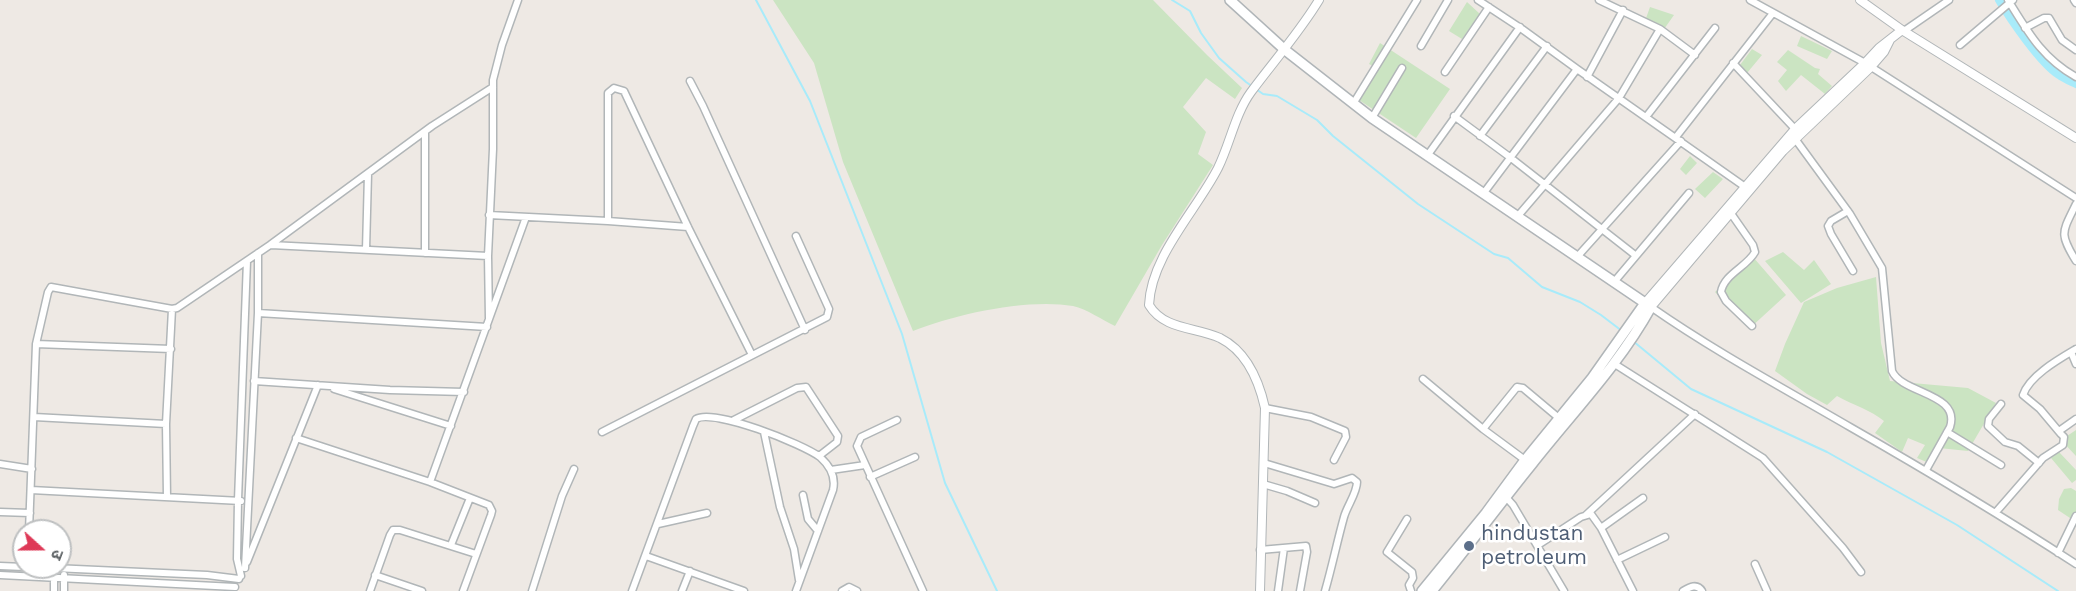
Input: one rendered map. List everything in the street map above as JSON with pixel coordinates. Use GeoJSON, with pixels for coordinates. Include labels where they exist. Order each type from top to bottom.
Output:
{"type":"FeatureCollection","features":[{"type":"Feature","properties":{"kind":"main road"},"geometry":{"type":"LineString","coordinates":[[1230,0],[1285,50],[1372,118],[1648,305],[1613,363],[1422,591]]}},
{"type":"Feature","properties":{"kind":"main road"},"geometry":{"type":"LineString","coordinates":[[1432,591],[1504,495],[1525,460],[1622,346]]}},
{"type":"Feature","properties":{"kind":"street"},"geometry":{"type":"LineString","coordinates":[[489,319],[488,256],[493,149],[493,87],[496,62],[518,0]]}},
{"type":"Feature","properties":{"kind":"street"},"geometry":{"type":"LineString","coordinates":[[1260,591],[1265,408],[1255,378],[1246,361],[1229,344],[1158,318],[1149,305],[1150,288],[1168,251],[1216,171],[1250,93],[1305,25],[1319,0]]}},
{"type":"Feature","properties":{"kind":"street"},"geometry":{"type":"LineString","coordinates":[[1353,104],[1417,0]]}},
{"type":"Feature","properties":{"kind":"street"},"geometry":{"type":"LineString","coordinates":[[1421,46],[1448,0]]}},
{"type":"Feature","properties":{"kind":"street"},"geometry":{"type":"LineString","coordinates":[[1478,0],[1520,27],[1747,188]]}},
{"type":"Feature","properties":{"kind":"street"},"geometry":{"type":"LineString","coordinates":[[1599,0],[1660,29],[1695,55]]}},
{"type":"Feature","properties":{"kind":"street"},"geometry":{"type":"LineString","coordinates":[[1750,0],[1868,65],[2076,198]]}},
{"type":"Feature","properties":{"kind":"street"},"geometry":{"type":"LineString","coordinates":[[1860,0],[1903,31],[2076,138]]}},
{"type":"Feature","properties":{"kind":"street"},"geometry":{"type":"LineString","coordinates":[[1648,305],[1793,134],[1884,52],[1890,40],[1949,0]]}},
{"type":"Feature","properties":{"kind":"street"},"geometry":{"type":"LineString","coordinates":[[1960,45],[2010,1],[2025,28],[2052,61],[2076,77]]}},
{"type":"Feature","properties":{"kind":"street"},"geometry":{"type":"LineString","coordinates":[[1445,72],[1489,7]]}},
{"type":"Feature","properties":{"kind":"street"},"geometry":{"type":"LineString","coordinates":[[1587,76],[1623,10]]}},
{"type":"Feature","properties":{"kind":"street"},"geometry":{"type":"LineString","coordinates":[[1576,257],[1679,139],[1733,63],[1773,13]]}},
{"type":"Feature","properties":{"kind":"street"},"geometry":{"type":"LineString","coordinates":[[2025,28],[2044,18],[2049,18],[2062,40],[2076,50]]}},
{"type":"Feature","properties":{"kind":"street"},"geometry":{"type":"LineString","coordinates":[[1427,156],[1520,27]]}},
{"type":"Feature","properties":{"kind":"street"},"geometry":{"type":"LineString","coordinates":[[1646,117],[1715,28]]}},
{"type":"Feature","properties":{"kind":"street"},"geometry":{"type":"LineString","coordinates":[[1517,217],[1619,98],[1660,29]]}},
{"type":"Feature","properties":{"kind":"street"},"geometry":{"type":"LineString","coordinates":[[1480,136],[1547,46]]}},
{"type":"Feature","properties":{"kind":"street"},"geometry":{"type":"LineString","coordinates":[[1733,63],[1793,134],[1848,211],[1882,268],[1892,371],[1895,378],[1945,404],[1952,420],[1926,470]]}},
{"type":"Feature","properties":{"kind":"street"},"geometry":{"type":"LineString","coordinates":[[1372,118],[1402,68]]}},
{"type":"Feature","properties":{"kind":"street"},"geometry":{"type":"LineString","coordinates":[[1483,194],[1577,69]]}},
{"type":"Feature","properties":{"kind":"street"},"geometry":{"type":"LineString","coordinates":[[690,81],[805,330]]}},
{"type":"Feature","properties":{"kind":"street"},"geometry":{"type":"LineString","coordinates":[[30,519],[36,344],[51,287],[172,309],[180,307],[270,245],[425,132],[493,87]]}},
{"type":"Feature","properties":{"kind":"street"},"geometry":{"type":"LineString","coordinates":[[608,221],[608,93],[614,88],[624,91],[752,355]]}},
{"type":"Feature","properties":{"kind":"street"},"geometry":{"type":"LineString","coordinates":[[1454,117],[1511,158],[1635,255]]}},
{"type":"Feature","properties":{"kind":"street"},"geometry":{"type":"LineString","coordinates":[[425,132],[425,253]]}},
{"type":"Feature","properties":{"kind":"street"},"geometry":{"type":"LineString","coordinates":[[366,250],[368,174]]}},
{"type":"Feature","properties":{"kind":"street"},"geometry":{"type":"LineString","coordinates":[[1648,305],[1731,212],[1747,188]]}},
{"type":"Feature","properties":{"kind":"street"},"geometry":{"type":"LineString","coordinates":[[1614,282],[1689,193]]}},
{"type":"Feature","properties":{"kind":"street"},"geometry":{"type":"LineString","coordinates":[[2076,204],[2063,233],[2066,245],[2076,261]]}},
{"type":"Feature","properties":{"kind":"street"},"geometry":{"type":"LineString","coordinates":[[1848,211],[1831,221],[1828,226],[1853,271]]}},
{"type":"Feature","properties":{"kind":"street"},"geometry":{"type":"LineString","coordinates":[[1731,212],[1753,245],[1755,252],[1725,281],[1721,292],[1726,301],[1752,326]]}},
{"type":"Feature","properties":{"kind":"street"},"geometry":{"type":"LineString","coordinates":[[489,215],[688,227]]}},
{"type":"Feature","properties":{"kind":"street"},"geometry":{"type":"LineString","coordinates":[[430,482],[526,217]]}},
{"type":"Feature","properties":{"kind":"street"},"geometry":{"type":"LineString","coordinates":[[602,432],[827,317],[830,309],[796,236]]}},
{"type":"Feature","properties":{"kind":"street"},"geometry":{"type":"LineString","coordinates":[[270,245],[488,256]]}},
{"type":"Feature","properties":{"kind":"street"},"geometry":{"type":"LineString","coordinates":[[245,568],[258,313],[258,253]]}},
{"type":"Feature","properties":{"kind":"street"},"geometry":{"type":"LineString","coordinates":[[240,578],[237,559],[238,500],[247,261]]}},
{"type":"Feature","properties":{"kind":"street"},"geometry":{"type":"LineString","coordinates":[[1648,305],[1727,356],[1996,512],[2076,564]]}},
{"type":"Feature","properties":{"kind":"street"},"geometry":{"type":"LineString","coordinates":[[167,497],[166,424],[172,309]]}},
{"type":"Feature","properties":{"kind":"street"},"geometry":{"type":"LineString","coordinates":[[258,313],[487,327]]}},
{"type":"Feature","properties":{"kind":"street"},"geometry":{"type":"LineString","coordinates":[[36,344],[171,349]]}},
{"type":"Feature","properties":{"kind":"street"},"geometry":{"type":"LineString","coordinates":[[1996,512],[2039,463],[2063,445],[2064,437],[2040,409],[2023,395],[2025,389],[2048,366],[2074,351],[2076,364]]}},
{"type":"Feature","properties":{"kind":"street"},"geometry":{"type":"LineString","coordinates":[[1613,363],[1762,458],[1843,548],[1861,572]]}},
{"type":"Feature","properties":{"kind":"street"},"geometry":{"type":"LineString","coordinates":[[1424,380],[1525,460]]}},
{"type":"Feature","properties":{"kind":"street"},"geometry":{"type":"LineString","coordinates":[[254,381],[390,390],[464,392]]}},
{"type":"Feature","properties":{"kind":"street"},"geometry":{"type":"LineString","coordinates":[[321,385],[451,426]]}},
{"type":"Feature","properties":{"kind":"street"},"geometry":{"type":"LineString","coordinates":[[72,579],[235,589],[296,438],[321,385]]}},
{"type":"Feature","properties":{"kind":"street"},"geometry":{"type":"LineString","coordinates":[[734,420],[797,388],[806,387],[836,432],[838,439],[835,446],[819,456]]}},
{"type":"Feature","properties":{"kind":"street"},"geometry":{"type":"LineString","coordinates":[[1483,429],[1517,387],[1522,388],[1560,420]]}},
{"type":"Feature","properties":{"kind":"street"},"geometry":{"type":"LineString","coordinates":[[2001,404],[1989,419],[1988,426],[2005,442],[2018,446],[2039,463]]}},
{"type":"Feature","properties":{"kind":"street"},"geometry":{"type":"LineString","coordinates":[[1265,408],[1311,417],[1345,431],[1346,437],[1334,460]]}},
{"type":"Feature","properties":{"kind":"street"},"geometry":{"type":"LineString","coordinates":[[1538,545],[1586,515],[1695,414]]}},
{"type":"Feature","properties":{"kind":"street"},"geometry":{"type":"LineString","coordinates":[[632,591],[696,419],[702,416],[734,420],[764,432],[819,456],[831,470],[834,486],[796,591]]}},
{"type":"Feature","properties":{"kind":"street"},"geometry":{"type":"LineString","coordinates":[[34,417],[166,424]]}},
{"type":"Feature","properties":{"kind":"street"},"geometry":{"type":"LineString","coordinates":[[2059,431],[2076,419]]}},
{"type":"Feature","properties":{"kind":"street"},"geometry":{"type":"LineString","coordinates":[[897,420],[861,437],[857,446],[923,591]]}},
{"type":"Feature","properties":{"kind":"street"},"geometry":{"type":"LineString","coordinates":[[764,432],[780,507],[795,549],[799,581]]}},
{"type":"Feature","properties":{"kind":"street"},"geometry":{"type":"LineString","coordinates":[[1947,432],[2001,465]]}},
{"type":"Feature","properties":{"kind":"street"},"geometry":{"type":"LineString","coordinates":[[296,438],[430,482],[489,505],[492,511],[463,591]]}},
{"type":"Feature","properties":{"kind":"street"},"geometry":{"type":"LineString","coordinates":[[870,477],[915,458]]}},
{"type":"Feature","properties":{"kind":"street"},"geometry":{"type":"LineString","coordinates":[[1264,463],[1334,484],[1352,478],[1357,482],[1344,518],[1325,591]]}},
{"type":"Feature","properties":{"kind":"street"},"geometry":{"type":"LineString","coordinates":[[0,464],[32,468]]}},
{"type":"Feature","properties":{"kind":"street"},"geometry":{"type":"LineString","coordinates":[[831,470],[865,465]]}},
{"type":"Feature","properties":{"kind":"street"},"geometry":{"type":"LineString","coordinates":[[532,591],[562,496],[574,469]]}},
{"type":"Feature","properties":{"kind":"street"},"geometry":{"type":"LineString","coordinates":[[1263,484],[1315,503]]}},
{"type":"Feature","properties":{"kind":"street"},"geometry":{"type":"LineString","coordinates":[[32,490],[247,501]]}},
{"type":"Feature","properties":{"kind":"street"},"geometry":{"type":"LineString","coordinates":[[803,495],[808,519],[818,531]]}},
{"type":"Feature","properties":{"kind":"street"},"geometry":{"type":"LineString","coordinates":[[1504,495],[1538,545],[1564,591]]}},
{"type":"Feature","properties":{"kind":"street"},"geometry":{"type":"LineString","coordinates":[[451,545],[470,498]]}},
{"type":"Feature","properties":{"kind":"street"},"geometry":{"type":"LineString","coordinates":[[1601,528],[1643,498]]}},
{"type":"Feature","properties":{"kind":"street"},"geometry":{"type":"LineString","coordinates":[[0,512],[30,513]]}},
{"type":"Feature","properties":{"kind":"street"},"geometry":{"type":"LineString","coordinates":[[658,524],[707,513]]}},
{"type":"Feature","properties":{"kind":"street"},"geometry":{"type":"LineString","coordinates":[[1586,515],[1591,514],[1601,528],[1633,591]]}},
{"type":"Feature","properties":{"kind":"street"},"geometry":{"type":"LineString","coordinates":[[2058,553],[2076,516]]}},
{"type":"Feature","properties":{"kind":"street"},"geometry":{"type":"LineString","coordinates":[[1407,519],[1387,552],[1412,572],[1413,578],[1409,585],[1411,591]]}},
{"type":"Feature","properties":{"kind":"street"},"geometry":{"type":"LineString","coordinates":[[370,591],[393,530],[400,530],[476,554]]}},
{"type":"Feature","properties":{"kind":"street"},"geometry":{"type":"LineString","coordinates":[[1617,560],[1665,537]]}},
{"type":"Feature","properties":{"kind":"street"},"geometry":{"type":"LineString","coordinates":[[1260,549],[1301,545],[1307,548],[1300,591]]}},
{"type":"Feature","properties":{"kind":"street"},"geometry":{"type":"LineString","coordinates":[[1278,591],[1284,548]]}},
{"type":"Feature","properties":{"kind":"street"},"geometry":{"type":"LineString","coordinates":[[646,556],[744,591]]}},
{"type":"Feature","properties":{"kind":"street"},"geometry":{"type":"LineString","coordinates":[[1755,564],[1767,591]]}},
{"type":"Feature","properties":{"kind":"street"},"geometry":{"type":"LineString","coordinates":[[72,568],[240,578]]}},
{"type":"Feature","properties":{"kind":"street"},"geometry":{"type":"LineString","coordinates":[[682,591],[690,571]]}},
{"type":"Feature","properties":{"kind":"street"},"geometry":{"type":"LineString","coordinates":[[375,575],[422,591]]}},
{"type":"Feature","properties":{"kind":"street"},"geometry":{"type":"LineString","coordinates":[[1683,591],[1692,586],[1702,591]]}},
{"type":"Feature","properties":{"kind":"street"},"geometry":{"type":"LineString","coordinates":[[842,591],[849,587],[857,591]]}},
{"type":"Feature","properties":{"kind":"green space"},"geometry":{"type":"Polygon","coordinates":[[[773,0],[1153,0],[1242,88],[1235,99],[1206,78],[1183,107],[1206,132],[1198,154],[1213,165],[1162,245],[1115,326],[1078,307],[1035,304],[992,309],[949,319],[913,331],[843,162],[814,63],[773,0]]]}},
{"type":"Feature","properties":{"kind":"green space"},"geometry":{"type":"Polygon","coordinates":[[[1467,2],[1480,14],[1462,39],[1449,31],[1467,2]]]}},
{"type":"Feature","properties":{"kind":"green space"},"geometry":{"type":"Polygon","coordinates":[[[1650,7],[1674,15],[1662,32],[1644,24],[1650,7]]]}},
{"type":"Feature","properties":{"kind":"green space"},"geometry":{"type":"Polygon","coordinates":[[[1801,36],[1832,51],[1827,59],[1797,46],[1801,36]]]}},
{"type":"Feature","properties":{"kind":"green space"},"geometry":{"type":"Polygon","coordinates":[[[1380,43],[1450,89],[1416,138],[1359,100],[1377,68],[1369,64],[1380,43]]]}},
{"type":"Feature","properties":{"kind":"green space"},"geometry":{"type":"Polygon","coordinates":[[[1752,49],[1762,55],[1747,73],[1740,65],[1752,49]]]}},
{"type":"Feature","properties":{"kind":"green space"},"geometry":{"type":"Polygon","coordinates":[[[1788,50],[1820,69],[1818,74],[1832,86],[1825,94],[1801,75],[1786,91],[1778,81],[1787,70],[1777,62],[1788,50]]]}},
{"type":"Feature","properties":{"kind":"green space"},"geometry":{"type":"Polygon","coordinates":[[[1690,156],[1697,163],[1686,175],[1680,169],[1690,156]]]}},
{"type":"Feature","properties":{"kind":"green space"},"geometry":{"type":"Polygon","coordinates":[[[1713,172],[1723,179],[1705,198],[1695,189],[1713,172]]]}},
{"type":"Feature","properties":{"kind":"green space"},"geometry":{"type":"Polygon","coordinates":[[[1783,252],[1804,270],[1814,260],[1831,284],[1801,303],[1765,261],[1783,252]]]}},
{"type":"Feature","properties":{"kind":"green space"},"geometry":{"type":"Polygon","coordinates":[[[1753,257],[1786,295],[1750,328],[1715,292],[1753,257]]]}},
{"type":"Feature","properties":{"kind":"green space"},"geometry":{"type":"Polygon","coordinates":[[[1876,277],[1881,343],[1890,381],[1968,388],[1996,403],[1968,451],[1939,448],[1929,463],[1917,458],[1925,445],[1908,438],[1902,452],[1875,433],[1884,421],[1879,417],[1837,396],[1827,405],[1775,371],[1804,302],[1837,288],[1876,277]]]}},
{"type":"Feature","properties":{"kind":"green space"},"geometry":{"type":"Polygon","coordinates":[[[2076,430],[2076,456],[2061,440],[2076,430]]]}},
{"type":"Feature","properties":{"kind":"green space"},"geometry":{"type":"Polygon","coordinates":[[[2059,452],[2076,470],[2076,480],[2072,483],[2051,458],[2059,452]]]}},
{"type":"Feature","properties":{"kind":"green space"},"geometry":{"type":"Polygon","coordinates":[[[2071,488],[2076,491],[2076,522],[2058,510],[2059,499],[2064,489],[2071,488]]]}},
{"type":"Feature","properties":{"kind":"waterway"},"geometry":{"type":"LineString","coordinates":[[756,0],[810,101],[902,334],[945,483],[997,591]]}},
{"type":"Feature","properties":{"kind":"waterway"},"geometry":{"type":"LineString","coordinates":[[1172,0],[1190,11],[1201,33],[1219,58],[1246,82],[1263,94],[1277,96],[1317,120],[1333,136],[1418,204],[1494,254],[1508,258],[1542,287],[1580,302],[1622,331]]}},
{"type":"Feature","properties":{"kind":"waterway"},"geometry":{"type":"LineString","coordinates":[[1999,0],[2018,29],[2044,61],[2061,76],[2076,84]]}},
{"type":"Feature","properties":{"kind":"waterway"},"geometry":{"type":"LineString","coordinates":[[1633,341],[1691,389],[1827,452],[1957,525],[2058,591]]}},
{"type":"Feature","properties":{"kind":"place","name":"hindustan petroleum"},"geometry":{"type":"Point","coordinates":[1469,546]}}]}
